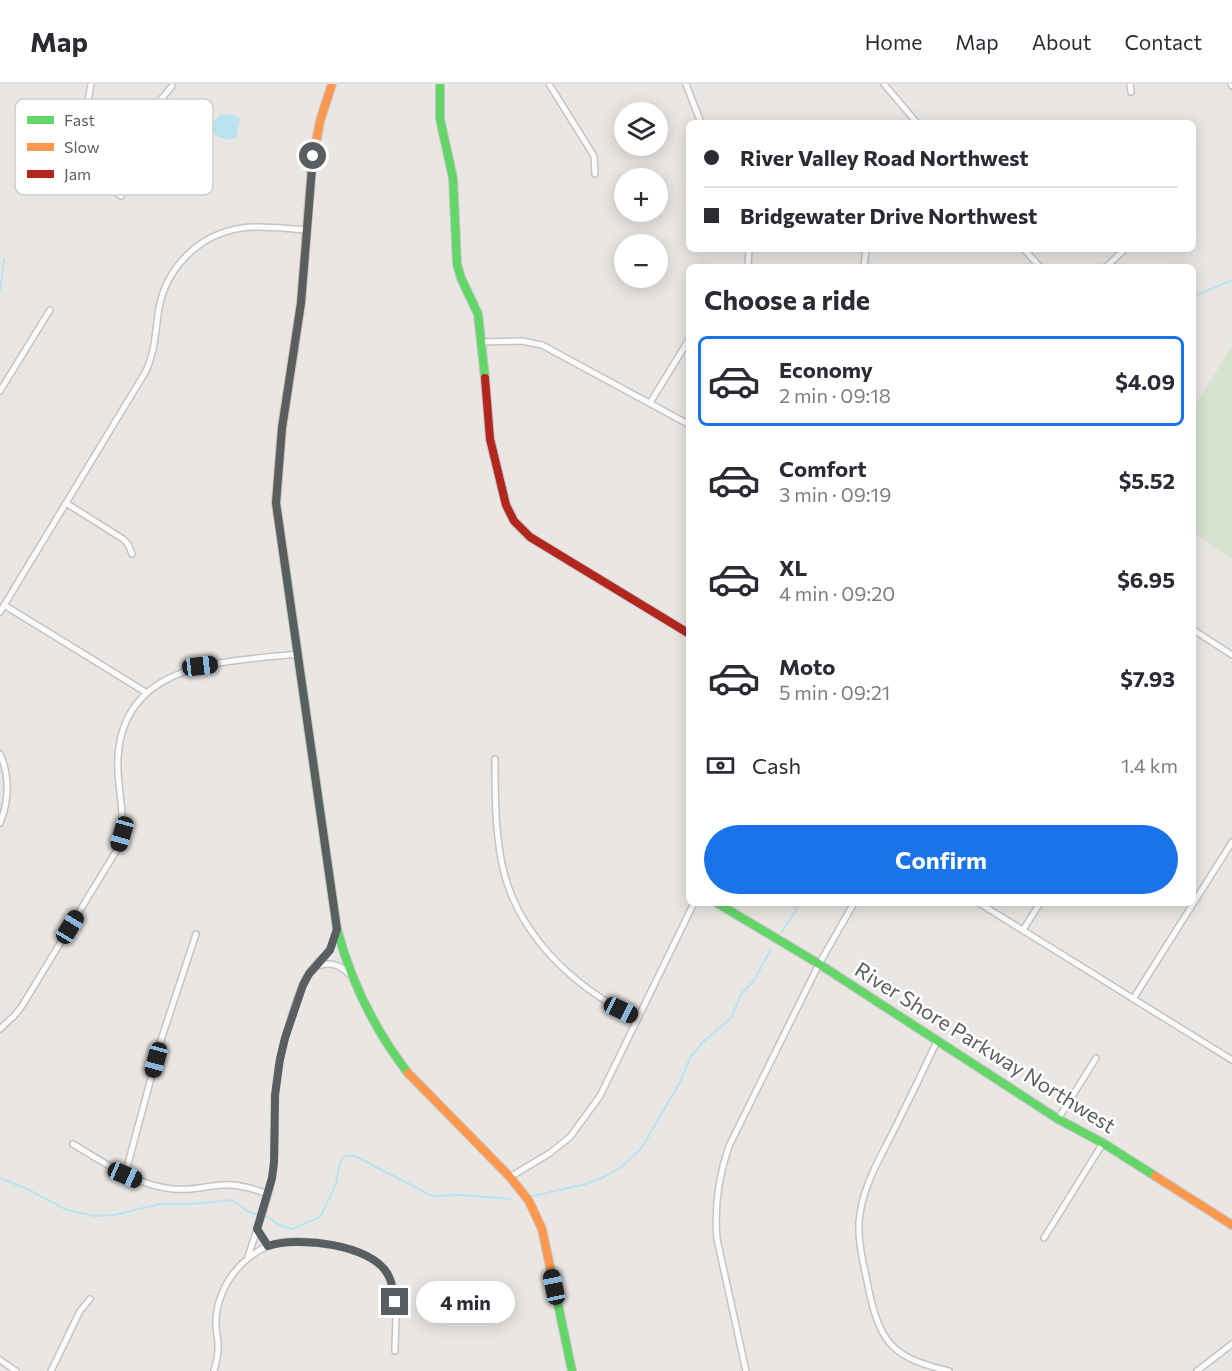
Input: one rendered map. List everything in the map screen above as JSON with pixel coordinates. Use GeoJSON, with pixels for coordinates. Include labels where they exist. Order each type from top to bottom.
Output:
{"type":"FeatureCollection","features":[{"type":"Feature","properties":{"kind":"street"},"geometry":{"type":"LineString","coordinates":[[89,84],[89,99]]}},
{"type":"Feature","properties":{"kind":"street"},"geometry":{"type":"LineString","coordinates":[[332,84],[313,153],[301,303],[282,428],[276,503],[337,929],[349,974],[375,1026],[397,1059],[409,1075],[510,1177],[529,1201],[542,1229],[572,1371]]}},
{"type":"Feature","properties":{"kind":"street"},"geometry":{"type":"LineString","coordinates":[[440,84],[440,119],[453,178],[457,264],[478,314],[489,439],[506,505],[514,521],[530,537],[686,632]]}},
{"type":"Feature","properties":{"kind":"street"},"geometry":{"type":"LineString","coordinates":[[549,84],[594,156],[596,174]]}},
{"type":"Feature","properties":{"kind":"street"},"geometry":{"type":"LineString","coordinates":[[686,84],[700,120]]}},
{"type":"Feature","properties":{"kind":"street"},"geometry":{"type":"LineString","coordinates":[[884,84],[914,120]]}},
{"type":"Feature","properties":{"kind":"street"},"geometry":{"type":"LineString","coordinates":[[1130,84],[1131,92]]}},
{"type":"Feature","properties":{"kind":"street"},"geometry":{"type":"LineString","coordinates":[[159,99],[172,86]]}},
{"type":"Feature","properties":{"kind":"street"},"geometry":{"type":"LineString","coordinates":[[0,612],[146,371],[155,345],[162,295],[171,275],[184,257],[206,240],[233,230],[256,227],[307,230]]}},
{"type":"Feature","properties":{"kind":"street"},"geometry":{"type":"LineString","coordinates":[[1027,252],[1037,264]]}},
{"type":"Feature","properties":{"kind":"street"},"geometry":{"type":"LineString","coordinates":[[1109,264],[1122,252]]}},
{"type":"Feature","properties":{"kind":"street"},"geometry":{"type":"LineString","coordinates":[[0,391],[50,310]]}},
{"type":"Feature","properties":{"kind":"street"},"geometry":{"type":"LineString","coordinates":[[482,342],[522,341],[542,345],[686,423]]}},
{"type":"Feature","properties":{"kind":"street"},"geometry":{"type":"LineString","coordinates":[[650,403],[686,344]]}},
{"type":"Feature","properties":{"kind":"street"},"geometry":{"type":"LineString","coordinates":[[66,503],[123,539],[132,554]]}},
{"type":"Feature","properties":{"kind":"street"},"geometry":{"type":"LineString","coordinates":[[4,605],[147,693]]}},
{"type":"Feature","properties":{"kind":"street"},"geometry":{"type":"LineString","coordinates":[[1196,632],[1232,655]]}},
{"type":"Feature","properties":{"kind":"street"},"geometry":{"type":"LineString","coordinates":[[0,1029],[22,1006],[117,848],[123,820],[118,767],[120,744],[129,717],[147,693],[165,679],[189,669],[298,654]]}},
{"type":"Feature","properties":{"kind":"street"},"geometry":{"type":"LineString","coordinates":[[0,754],[8,788],[6,805],[0,823]]}},
{"type":"Feature","properties":{"kind":"street"},"geometry":{"type":"LineString","coordinates":[[495,759],[495,794],[500,851],[505,874],[519,910],[535,935],[571,976],[602,1000],[638,1019]]}},
{"type":"Feature","properties":{"kind":"street"},"geometry":{"type":"LineString","coordinates":[[1196,899],[1232,842]]}},
{"type":"Feature","properties":{"kind":"street"},"geometry":{"type":"LineString","coordinates":[[510,1177],[540,1160],[570,1137],[600,1096],[693,906]]}},
{"type":"Feature","properties":{"kind":"street","name":"River Shore Parkway Northwest"},"geometry":{"type":"LineString","coordinates":[[723,906],[746,918],[938,1039],[1058,1119],[1103,1143],[1232,1225]]}},
{"type":"Feature","properties":{"kind":"street"},"geometry":{"type":"LineString","coordinates":[[746,1371],[717,1239],[716,1195],[720,1170],[729,1146],[819,964],[852,906]]}},
{"type":"Feature","properties":{"kind":"street"},"geometry":{"type":"LineString","coordinates":[[984,906],[1232,1060]]}},
{"type":"Feature","properties":{"kind":"street"},"geometry":{"type":"LineString","coordinates":[[1023,930],[1038,906]]}},
{"type":"Feature","properties":{"kind":"street"},"geometry":{"type":"LineString","coordinates":[[1132,999],[1191,906]]}},
{"type":"Feature","properties":{"kind":"street"},"geometry":{"type":"LineString","coordinates":[[247,1258],[268,1194],[274,1162],[275,1095],[280,1059],[303,985],[309,974],[330,949],[337,929]]}},
{"type":"Feature","properties":{"kind":"street"},"geometry":{"type":"LineString","coordinates":[[125,1175],[162,1037],[196,934]]}},
{"type":"Feature","properties":{"kind":"street"},"geometry":{"type":"LineString","coordinates":[[316,966],[334,964],[342,967],[349,974]]}},
{"type":"Feature","properties":{"kind":"street"},"geometry":{"type":"LineString","coordinates":[[938,1039],[870,1178],[861,1205],[859,1224],[860,1246],[872,1304],[886,1338],[902,1355],[911,1360],[949,1371]]}},
{"type":"Feature","properties":{"kind":"street"},"geometry":{"type":"LineString","coordinates":[[1058,1119],[1096,1058]]}},
{"type":"Feature","properties":{"kind":"street"},"geometry":{"type":"LineString","coordinates":[[1044,1238],[1103,1143]]}},
{"type":"Feature","properties":{"kind":"street"},"geometry":{"type":"LineString","coordinates":[[73,1144],[141,1182],[187,1190],[231,1185],[251,1188],[268,1194]]}},
{"type":"Feature","properties":{"kind":"street"},"geometry":{"type":"LineString","coordinates":[[257,1229],[268,1246]]}},
{"type":"Feature","properties":{"kind":"street"},"geometry":{"type":"LineString","coordinates":[[214,1371],[219,1349],[216,1321],[219,1300],[230,1278],[247,1258],[268,1246],[297,1241],[321,1243],[359,1253],[379,1264],[388,1275],[395,1302],[395,1351]]}},
{"type":"Feature","properties":{"kind":"street"},"geometry":{"type":"LineString","coordinates":[[51,1371],[80,1311],[90,1299]]}},
{"type":"Feature","properties":{"kind":"street"},"geometry":{"type":"LineString","coordinates":[[1197,1371],[1232,1344]]}},
{"type":"Feature","properties":{"kind":"street"},"geometry":{"type":"LineString","coordinates":[[0,1360],[16,1371]]}},
{"type":"Feature","properties":{"kind":"green space"},"geometry":{"type":"Polygon","coordinates":[[[1232,346],[1232,559],[1196,534],[1196,404],[1232,346]]]}},
{"type":"Feature","properties":{"kind":"water"},"geometry":{"type":"Polygon","coordinates":[[[221,114],[236,116],[240,119],[236,138],[222,138],[215,135],[213,124],[221,114]]]}},
{"type":"Feature","properties":{"kind":"waterway"},"geometry":{"type":"LineString","coordinates":[[0,290],[4,259]]}},
{"type":"Feature","properties":{"kind":"waterway"},"geometry":{"type":"LineString","coordinates":[[1196,295],[1232,280]]}},
{"type":"Feature","properties":{"kind":"waterway"},"geometry":{"type":"LineString","coordinates":[[781,933],[797,906]]}},
{"type":"Feature","properties":{"kind":"waterway"},"geometry":{"type":"LineString","coordinates":[[533,1196],[586,1184],[604,1177],[620,1168],[641,1149],[680,1082],[691,1056],[703,1042],[731,1018],[742,993],[753,982],[771,949]]}},
{"type":"Feature","properties":{"kind":"waterway"},"geometry":{"type":"LineString","coordinates":[[266,1216],[279,1225],[292,1229],[320,1217],[336,1184],[340,1162],[345,1156],[355,1156],[432,1196],[461,1195],[511,1199]]}},
{"type":"Feature","properties":{"kind":"waterway"},"geometry":{"type":"LineString","coordinates":[[0,1178],[67,1210],[95,1216],[114,1215],[160,1204],[232,1200],[256,1214]]}},
{"type":"Feature","properties":{"kind":"traffic: fast"},"geometry":{"type":"LineString","coordinates":[[440,84],[440,119],[453,178],[457,264],[478,314],[485,378]]}},
{"type":"Feature","properties":{"kind":"traffic: fast"},"geometry":{"type":"LineString","coordinates":[[285,565],[337,929],[349,968],[365,1004],[374,1022],[408,1073]]}},
{"type":"Feature","properties":{"kind":"traffic: fast"},"geometry":{"type":"LineString","coordinates":[[722,906],[819,964],[1058,1119],[1103,1143],[1155,1176]]}},
{"type":"Feature","properties":{"kind":"traffic: fast"},"geometry":{"type":"LineString","coordinates":[[555,1290],[572,1371]]}},
{"type":"Feature","properties":{"kind":"traffic: slow"},"geometry":{"type":"LineString","coordinates":[[285,565],[276,503],[282,428],[301,303],[312,165],[320,121],[332,84]]}},
{"type":"Feature","properties":{"kind":"traffic: slow"},"geometry":{"type":"LineString","coordinates":[[408,1073],[510,1177],[529,1201],[542,1229],[555,1290]]}},
{"type":"Feature","properties":{"kind":"traffic: slow"},"geometry":{"type":"LineString","coordinates":[[1155,1176],[1232,1225]]}},
{"type":"Feature","properties":{"kind":"traffic: jam"},"geometry":{"type":"LineString","coordinates":[[485,378],[490,439],[506,505],[514,521],[530,537],[686,632]]}},
{"type":"Feature","properties":{"kind":"route"},"geometry":{"type":"LineString","coordinates":[[313,156],[301,303],[282,428],[276,503],[337,929],[330,950],[309,974],[303,985],[285,1038],[275,1095],[272,1178],[257,1229],[268,1246],[297,1241],[321,1243],[367,1256],[379,1264],[388,1275],[395,1302]]}}]}
